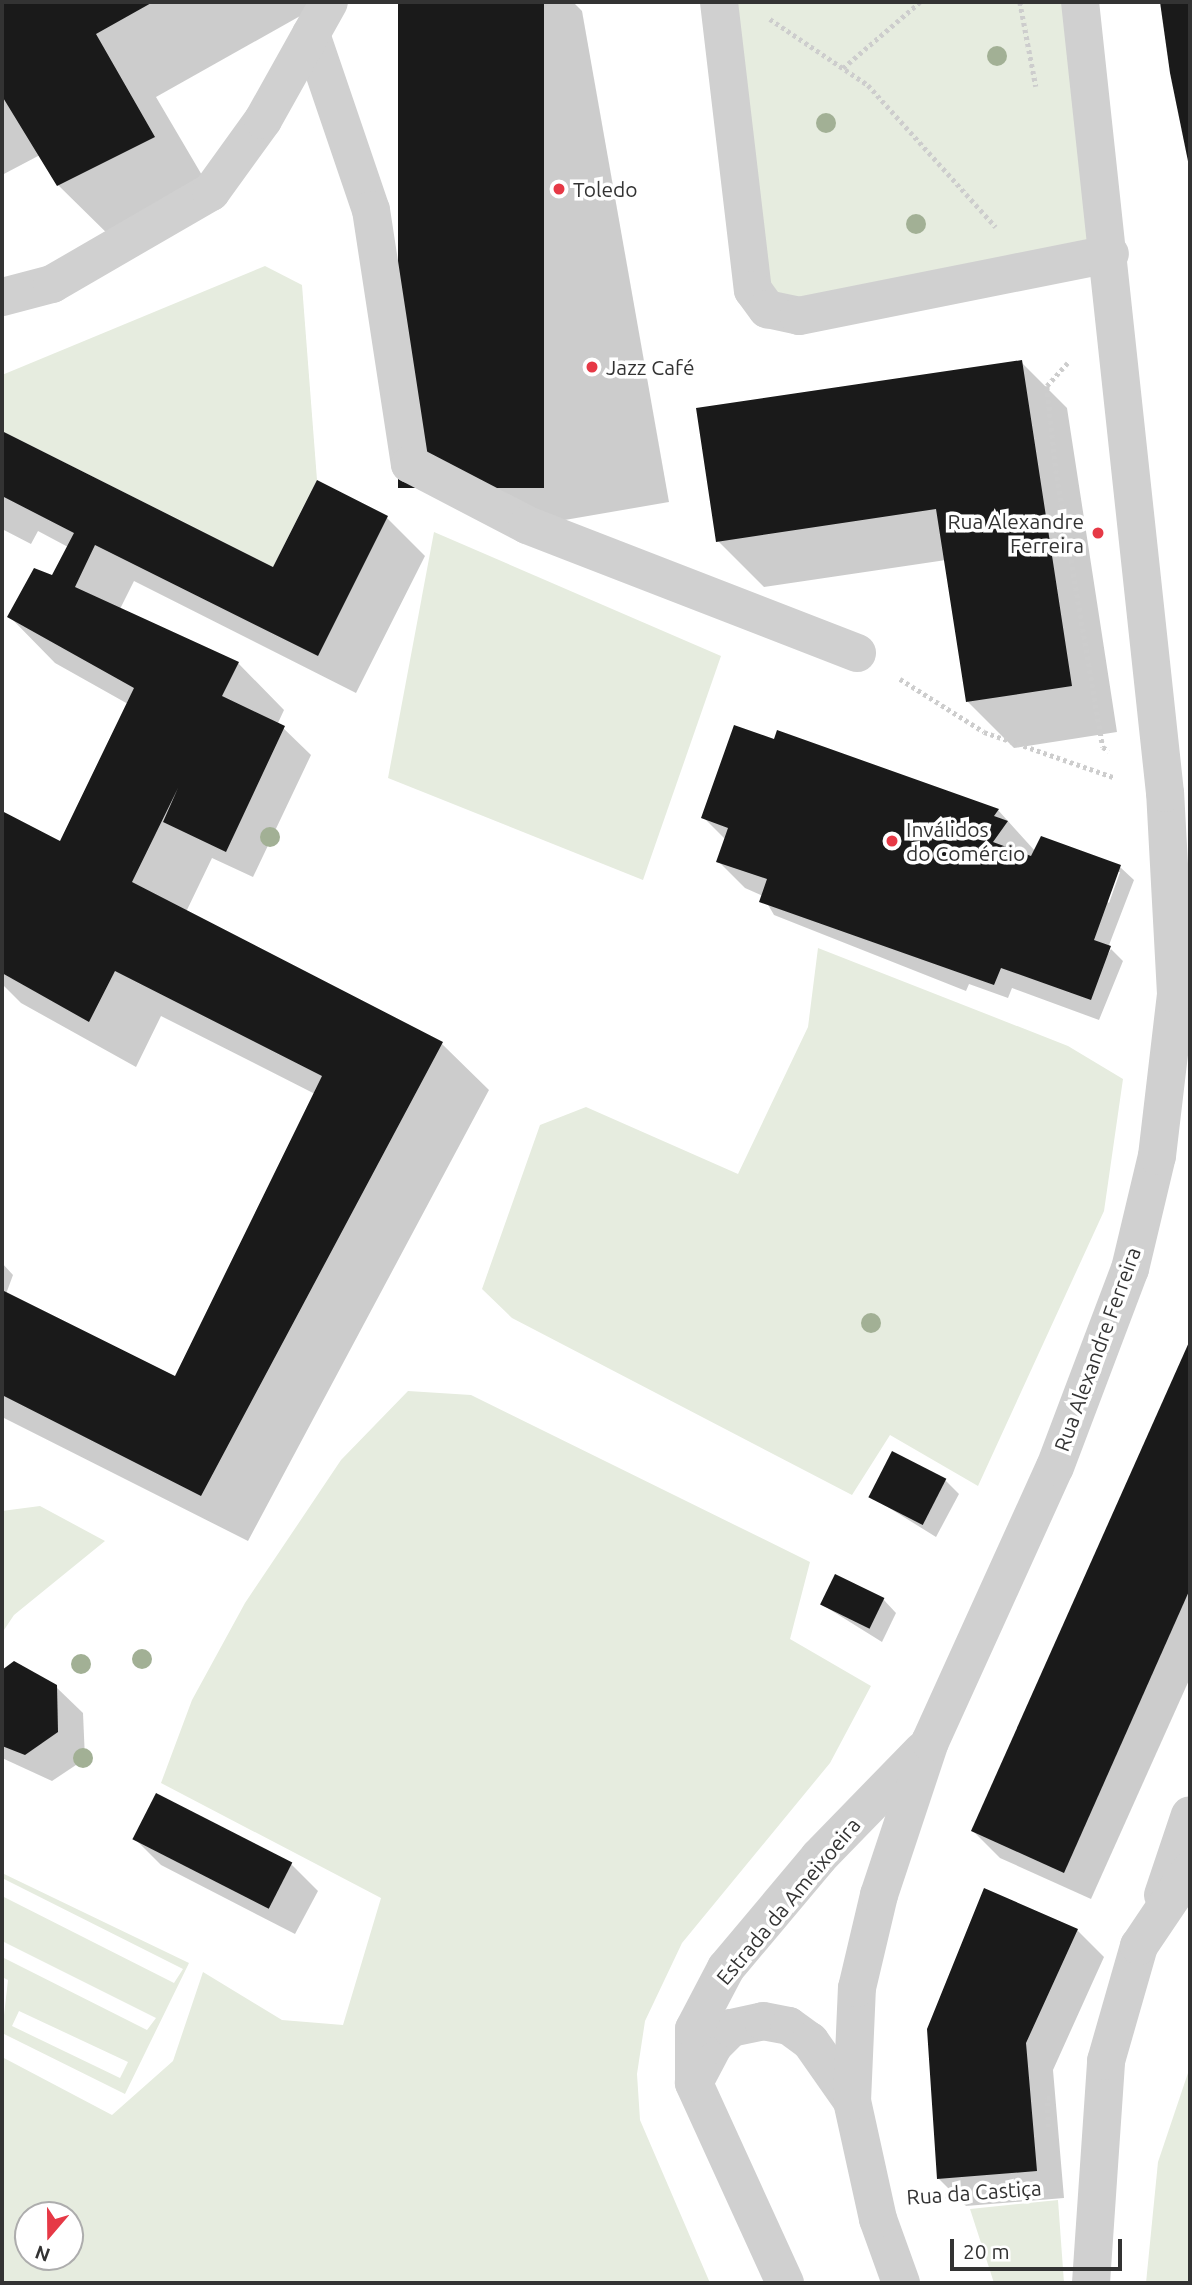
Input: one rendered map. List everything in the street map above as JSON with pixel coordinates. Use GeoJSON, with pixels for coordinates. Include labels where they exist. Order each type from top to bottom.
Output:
{"type":"FeatureCollection","features":[{"type":"Feature","properties":{"kind":"street"},"geometry":{"type":"LineString","coordinates":[[2,297],[52,284],[211,192],[263,120],[329,2]]}},
{"type":"Feature","properties":{"kind":"street"},"geometry":{"type":"LineString","coordinates":[[719,2],[753,290],[767,309],[799,316],[1110,254]]}},
{"type":"Feature","properties":{"kind":"street","name":"Rua Alexandre Ferreira"},"geometry":{"type":"LineString","coordinates":[[901,2283],[876,2199],[852,2101],[857,1988],[879,1895],[930,1742],[1055,1467],[1130,1269],[1157,1156],[1177,994],[1155,790],[1110,254],[1080,2]]}},
{"type":"Feature","properties":{"kind":"street"},"geometry":{"type":"LineString","coordinates":[[311,34],[371,210],[410,464],[527,525],[857,653]]}},
{"type":"Feature","properties":{"kind":"street","name":"Estrada da Ameixoeira"},"geometry":{"type":"LineString","coordinates":[[785,2283],[694,2083],[694,2029],[726,1968],[820,1857],[930,1742]]}},
{"type":"Feature","properties":{"kind":"street"},"geometry":{"type":"LineString","coordinates":[[1157,1914],[1190,1815]]}},
{"type":"Feature","properties":{"kind":"street"},"geometry":{"type":"LineString","coordinates":[[1091,2283],[1106,2061],[1139,1946],[1157,1914],[1190,1870]]}},
{"type":"Feature","properties":{"kind":"street"},"geometry":{"type":"LineString","coordinates":[[694,2083],[714,2045],[731,2028],[763,2021],[789,2026],[810,2041],[852,2101]]}},
{"type":"Feature","properties":{"kind":"path"},"geometry":{"type":"LineString","coordinates":[[843,68],[920,2]]}},
{"type":"Feature","properties":{"kind":"path"},"geometry":{"type":"LineString","coordinates":[[1020,2],[1037,95]]}},
{"type":"Feature","properties":{"kind":"path"},"geometry":{"type":"LineString","coordinates":[[758,13],[868,85],[1034,269]]}},
{"type":"Feature","properties":{"kind":"path"},"geometry":{"type":"LineString","coordinates":[[1073,356],[1047,386],[1056,470],[1103,747],[1143,771],[1155,790]]}},
{"type":"Feature","properties":{"kind":"path"},"geometry":{"type":"LineString","coordinates":[[857,653],[985,733],[1155,790]]}},
{"type":"Feature","properties":{"kind":"path"},"geometry":{"type":"LineString","coordinates":[[1049,2136],[1047,2098],[1104,2093]]}},
{"type":"Feature","properties":{"kind":"path","name":"Rua da Castiça"},"geometry":{"type":"LineString","coordinates":[[876,2199],[1022,2192],[1052,2188],[1051,2175]]}},
{"type":"Feature","properties":{"kind":"shaded area"},"geometry":{"type":"Polygon","coordinates":[[[719,2],[1080,2],[1110,254],[767,309],[719,2]]]}},
{"type":"Feature","properties":{"kind":"shaded area"},"geometry":{"type":"Polygon","coordinates":[[[265,266],[302,285],[317,480],[273,567],[2,431],[2,375],[265,266]]]}},
{"type":"Feature","properties":{"kind":"shaded area"},"geometry":{"type":"Polygon","coordinates":[[[434,532],[721,656],[643,880],[388,778],[434,532]]]}},
{"type":"Feature","properties":{"kind":"shaded area"},"geometry":{"type":"Polygon","coordinates":[[[818,948],[1068,1046],[1123,1079],[1104,1211],[978,1486],[890,1435],[852,1495],[512,1318],[482,1289],[540,1125],[586,1107],[738,1174],[808,1027],[818,948]]]}},
{"type":"Feature","properties":{"kind":"shaded area"},"geometry":{"type":"Polygon","coordinates":[[[408,1391],[471,1395],[810,1562],[790,1639],[871,1686],[830,1763],[682,1943],[645,2021],[637,2074],[640,2120],[710,2283],[2,2283],[2,2057],[112,2115],[173,2061],[203,1972],[282,2020],[343,2025],[381,1898],[161,1783],[192,1700],[245,1603],[341,1460],[408,1391]]]}},
{"type":"Feature","properties":{"kind":"shaded area"},"geometry":{"type":"Polygon","coordinates":[[[40,1506],[105,1541],[14,1615],[2,1633],[2,1511],[40,1506]]]}},
{"type":"Feature","properties":{"kind":"shaded area"},"geometry":{"type":"Polygon","coordinates":[[[2,1873],[189,1963],[125,2094],[2,2033],[8,1980],[2,1977],[2,1957],[147,2030],[156,2018],[2,1941],[2,1896],[174,1983],[183,1969],[2,1878],[2,1873]],[[19,2011],[12,2026],[120,2078],[128,2062],[19,2011]]]}},
{"type":"Feature","properties":{"kind":"shaded area"},"geometry":{"type":"Polygon","coordinates":[[[1190,2067],[1190,2283],[1146,2283],[1158,2162],[1190,2067]]]}},
{"type":"Feature","properties":{"kind":"shaded area"},"geometry":{"type":"Polygon","coordinates":[[[1058,2200],[1064,2283],[994,2283],[970,2209],[1058,2200]]]}},
{"type":"Feature","properties":{"kind":"building"},"geometry":{"type":"Polygon","coordinates":[[[2,2],[153,2],[96,34],[155,137],[57,186],[2,96],[2,2]]]}},
{"type":"Feature","properties":{"kind":"building"},"geometry":{"type":"Polygon","coordinates":[[[398,2],[544,2],[544,488],[398,488],[398,2]]]}},
{"type":"Feature","properties":{"kind":"building"},"geometry":{"type":"Polygon","coordinates":[[[1160,2],[1190,2],[1190,171],[1170,73],[1160,2]]]}},
{"type":"Feature","properties":{"kind":"building"},"geometry":{"type":"Polygon","coordinates":[[[1022,360],[1072,686],[966,702],[936,509],[716,542],[696,408],[1022,360]]]}},
{"type":"Feature","properties":{"kind":"building"},"geometry":{"type":"Polygon","coordinates":[[[2,431],[273,567],[317,480],[388,516],[318,656],[95,545],[75,587],[239,662],[222,696],[285,726],[226,852],[163,822],[178,788],[132,882],[443,1042],[201,1496],[2,1395],[2,1290],[175,1376],[322,1076],[115,971],[89,1022],[2,973],[2,811],[60,841],[134,688],[7,617],[34,568],[52,575],[74,533],[2,496],[2,431]]]}},
{"type":"Feature","properties":{"kind":"building"},"geometry":{"type":"Polygon","coordinates":[[[734,725],[774,739],[777,730],[999,809],[994,816],[1008,821],[993,842],[1031,856],[1041,836],[1121,865],[1094,940],[1111,946],[1091,1000],[1001,968],[994,985],[759,902],[767,879],[716,862],[728,828],[701,818],[734,725]]]}},
{"type":"Feature","properties":{"kind":"building"},"geometry":{"type":"Polygon","coordinates":[[[1190,1340],[1190,1589],[1064,1873],[971,1831],[1190,1340]]]}},
{"type":"Feature","properties":{"kind":"building"},"geometry":{"type":"Polygon","coordinates":[[[892,1451],[946,1479],[923,1525],[868,1497],[892,1451]]]}},
{"type":"Feature","properties":{"kind":"building"},"geometry":{"type":"Polygon","coordinates":[[[835,1574],[884,1598],[870,1629],[820,1605],[835,1574]]]}},
{"type":"Feature","properties":{"kind":"building"},"geometry":{"type":"Polygon","coordinates":[[[14,1661],[57,1685],[58,1732],[25,1755],[2,1746],[2,1670],[14,1661]]]}},
{"type":"Feature","properties":{"kind":"building"},"geometry":{"type":"Polygon","coordinates":[[[156,1793],[292,1862],[269,1909],[132,1839],[156,1793]]]}},
{"type":"Feature","properties":{"kind":"building"},"geometry":{"type":"Polygon","coordinates":[[[984,1888],[1078,1929],[1026,2043],[1037,2171],[937,2179],[927,2029],[984,1888]]]}},
{"type":"Feature","properties":{"kind":"place","name":"Toledo"},"geometry":{"type":"Point","coordinates":[559,189]}},
{"type":"Feature","properties":{"kind":"place","name":"Jazz Café"},"geometry":{"type":"Point","coordinates":[592,367]}},
{"type":"Feature","properties":{"kind":"place","name":"Rua Alexandre Ferreira"},"geometry":{"type":"Point","coordinates":[1098,533]}},
{"type":"Feature","properties":{"kind":"place","name":"Inválidos do Comércio"},"geometry":{"type":"Point","coordinates":[892,841]}}]}
